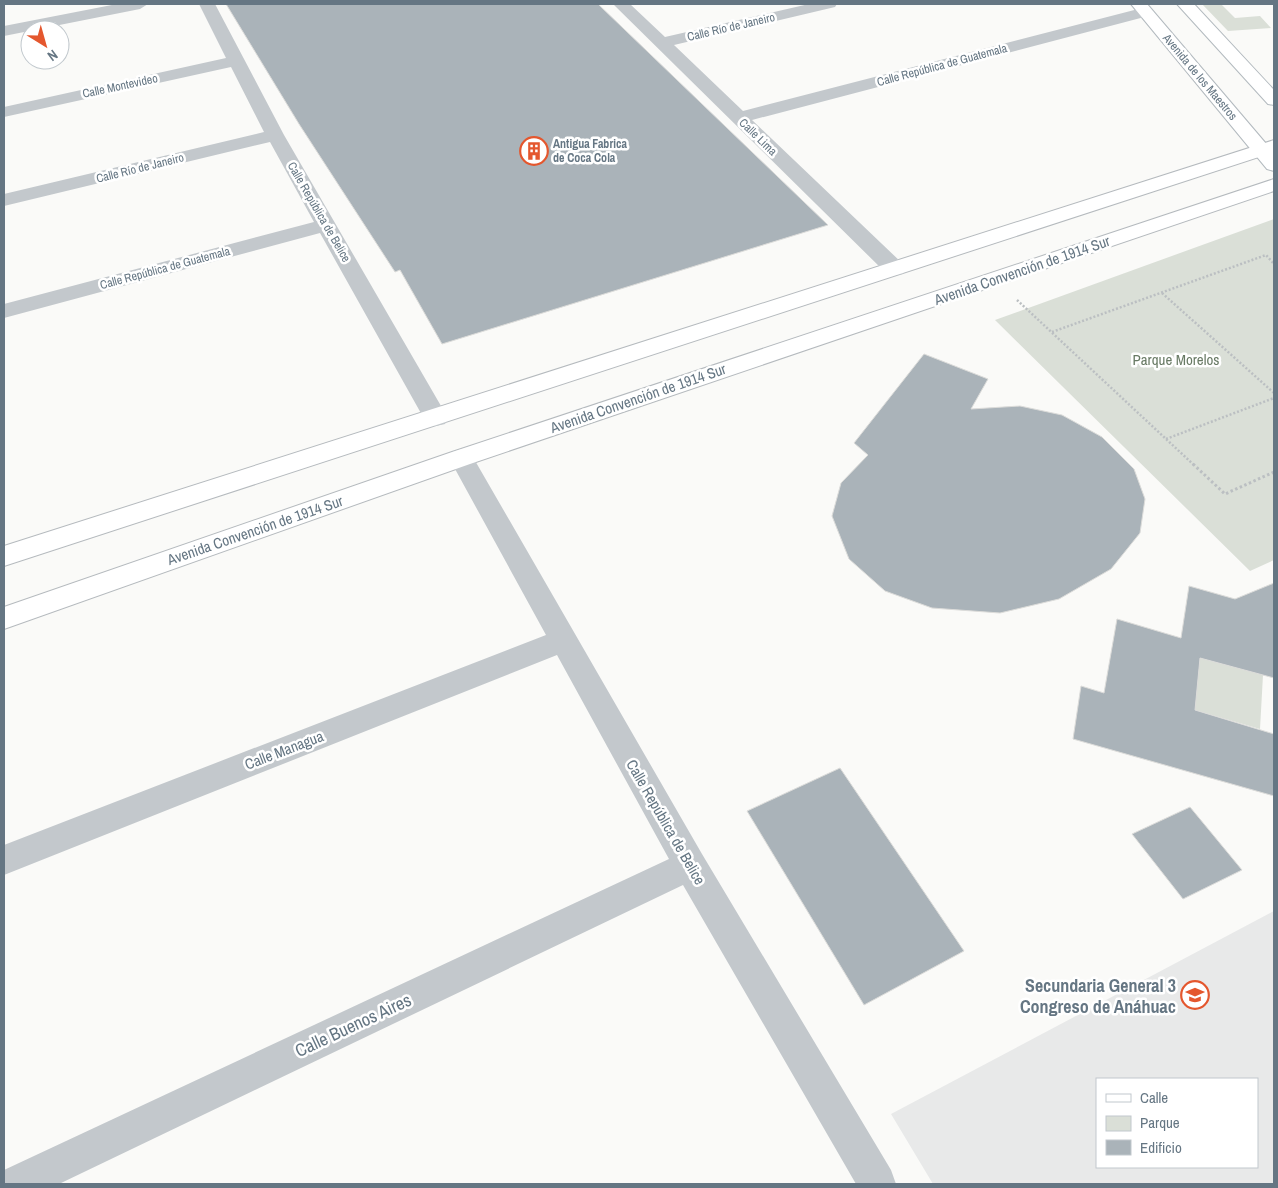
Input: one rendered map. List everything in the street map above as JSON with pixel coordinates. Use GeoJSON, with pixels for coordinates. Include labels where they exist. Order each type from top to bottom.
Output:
{"type":"FeatureCollection","features":[{"type":"Feature","properties":{"kind":"main road"},"geometry":{"type":"LineString","coordinates":[[1184,4],[1274,100]]}},
{"type":"Feature","properties":{"kind":"main road","name":"Avenida de los Maestros"},"geometry":{"type":"LineString","coordinates":[[1142,8],[1270,154]]}},
{"type":"Feature","properties":{"kind":"main road"},"geometry":{"type":"LineString","coordinates":[[4,556],[895,269],[1270,154]]}},
{"type":"Feature","properties":{"kind":"main road","name":"Avenida Convención de 1914 Sur"},"geometry":{"type":"LineString","coordinates":[[4,618],[460,458],[1274,185]]}},
{"type":"Feature","properties":{"kind":"street"},"geometry":{"type":"LineString","coordinates":[[4,31],[140,4]]}},
{"type":"Feature","properties":{"kind":"street","name":"Calle República de Belice"},"geometry":{"type":"LineString","coordinates":[[207,4],[275,135],[436,418]]}},
{"type":"Feature","properties":{"kind":"street","name":"Calle Lima"},"geometry":{"type":"LineString","coordinates":[[621,4],[895,269]]}},
{"type":"Feature","properties":{"kind":"street","name":"Calle Río de Janeiro"},"geometry":{"type":"LineString","coordinates":[[662,43],[829,4]]}},
{"type":"Feature","properties":{"kind":"street","name":"Calle República de Guatemala"},"geometry":{"type":"LineString","coordinates":[[739,118],[1142,8]]}},
{"type":"Feature","properties":{"kind":"street","name":"Calle Montevideo"},"geometry":{"type":"LineString","coordinates":[[4,112],[236,61]]}},
{"type":"Feature","properties":{"kind":"street","name":"Calle Río de Janeiro"},"geometry":{"type":"LineString","coordinates":[[4,200],[275,135]]}},
{"type":"Feature","properties":{"kind":"street","name":"Calle República de Guatemala"},"geometry":{"type":"LineString","coordinates":[[4,311],[327,224]]}},
{"type":"Feature","properties":{"kind":"street","name":"Calle República de Belice"},"geometry":{"type":"LineString","coordinates":[[460,458],[870,1182]]}},
{"type":"Feature","properties":{"kind":"street","name":"Calle Managua"},"geometry":{"type":"LineString","coordinates":[[4,860],[564,640]]}},
{"type":"Feature","properties":{"kind":"street","name":"Calle Buenos Aires"},"geometry":{"type":"LineString","coordinates":[[17,1184],[690,865]]}},
{"type":"Feature","properties":{"kind":"path"},"geometry":{"type":"LineString","coordinates":[[1052,332],[1266,255],[1274,264]]}},
{"type":"Feature","properties":{"kind":"path"},"geometry":{"type":"LineString","coordinates":[[1162,293],[1274,393]]}},
{"type":"Feature","properties":{"kind":"path"},"geometry":{"type":"LineString","coordinates":[[1017,300],[1225,494],[1274,472]]}},
{"type":"Feature","properties":{"kind":"path"},"geometry":{"type":"LineString","coordinates":[[1166,439],[1274,398]]}},
{"type":"Feature","properties":{"kind":"shaded area","name":"Secundaria General 3 Congreso de Anáhuac"},"geometry":{"type":"Polygon","coordinates":[[[1274,911],[1274,1184],[933,1184],[891,1114],[1274,911]]]}},
{"type":"Feature","properties":{"kind":"green space"},"geometry":{"type":"Polygon","coordinates":[[[1202,4],[1221,4],[1235,18],[1260,16],[1271,28],[1228,31],[1202,4]]]}},
{"type":"Feature","properties":{"kind":"green space","name":"Parque Morelos"},"geometry":{"type":"Polygon","coordinates":[[[1274,219],[1274,560],[1250,571],[995,320],[1274,219]]]}},
{"type":"Feature","properties":{"kind":"green space"},"geometry":{"type":"Polygon","coordinates":[[[1200,658],[1263,675],[1260,729],[1195,710],[1200,658]]]}},
{"type":"Feature","properties":{"kind":"building","name":"Antigua Fabrica de Coca Cola"},"geometry":{"type":"Polygon","coordinates":[[[226,4],[598,4],[828,225],[442,344],[400,270],[395,272],[299,124],[226,4]]]}},
{"type":"Feature","properties":{"kind":"building"},"geometry":{"type":"Polygon","coordinates":[[[924,354],[988,379],[971,409],[1020,406],[1062,415],[1102,437],[1134,469],[1145,499],[1140,533],[1111,569],[1059,599],[1000,613],[932,608],[885,591],[849,559],[832,516],[841,483],[868,455],[854,443],[924,354]]]}},
{"type":"Feature","properties":{"kind":"building"},"geometry":{"type":"Polygon","coordinates":[[[1274,583],[1274,678],[1200,658],[1195,710],[1274,734],[1274,796],[1073,739],[1081,686],[1104,693],[1117,619],[1181,638],[1189,586],[1235,599],[1274,583]]]}},
{"type":"Feature","properties":{"kind":"building"},"geometry":{"type":"Polygon","coordinates":[[[840,768],[964,951],[864,1005],[747,811],[840,768]]]}},
{"type":"Feature","properties":{"kind":"building"},"geometry":{"type":"Polygon","coordinates":[[[1190,807],[1242,870],[1183,899],[1132,834],[1190,807]]]}},
{"type":"Feature","properties":{"kind":"place","name":"Antigua Fabrica de Coca Cola"},"geometry":{"type":"Point","coordinates":[534,151]}},
{"type":"Feature","properties":{"kind":"place","name":"Secundaria General 3 Congreso de Anáhuac"},"geometry":{"type":"Point","coordinates":[1195,995]}}]}
